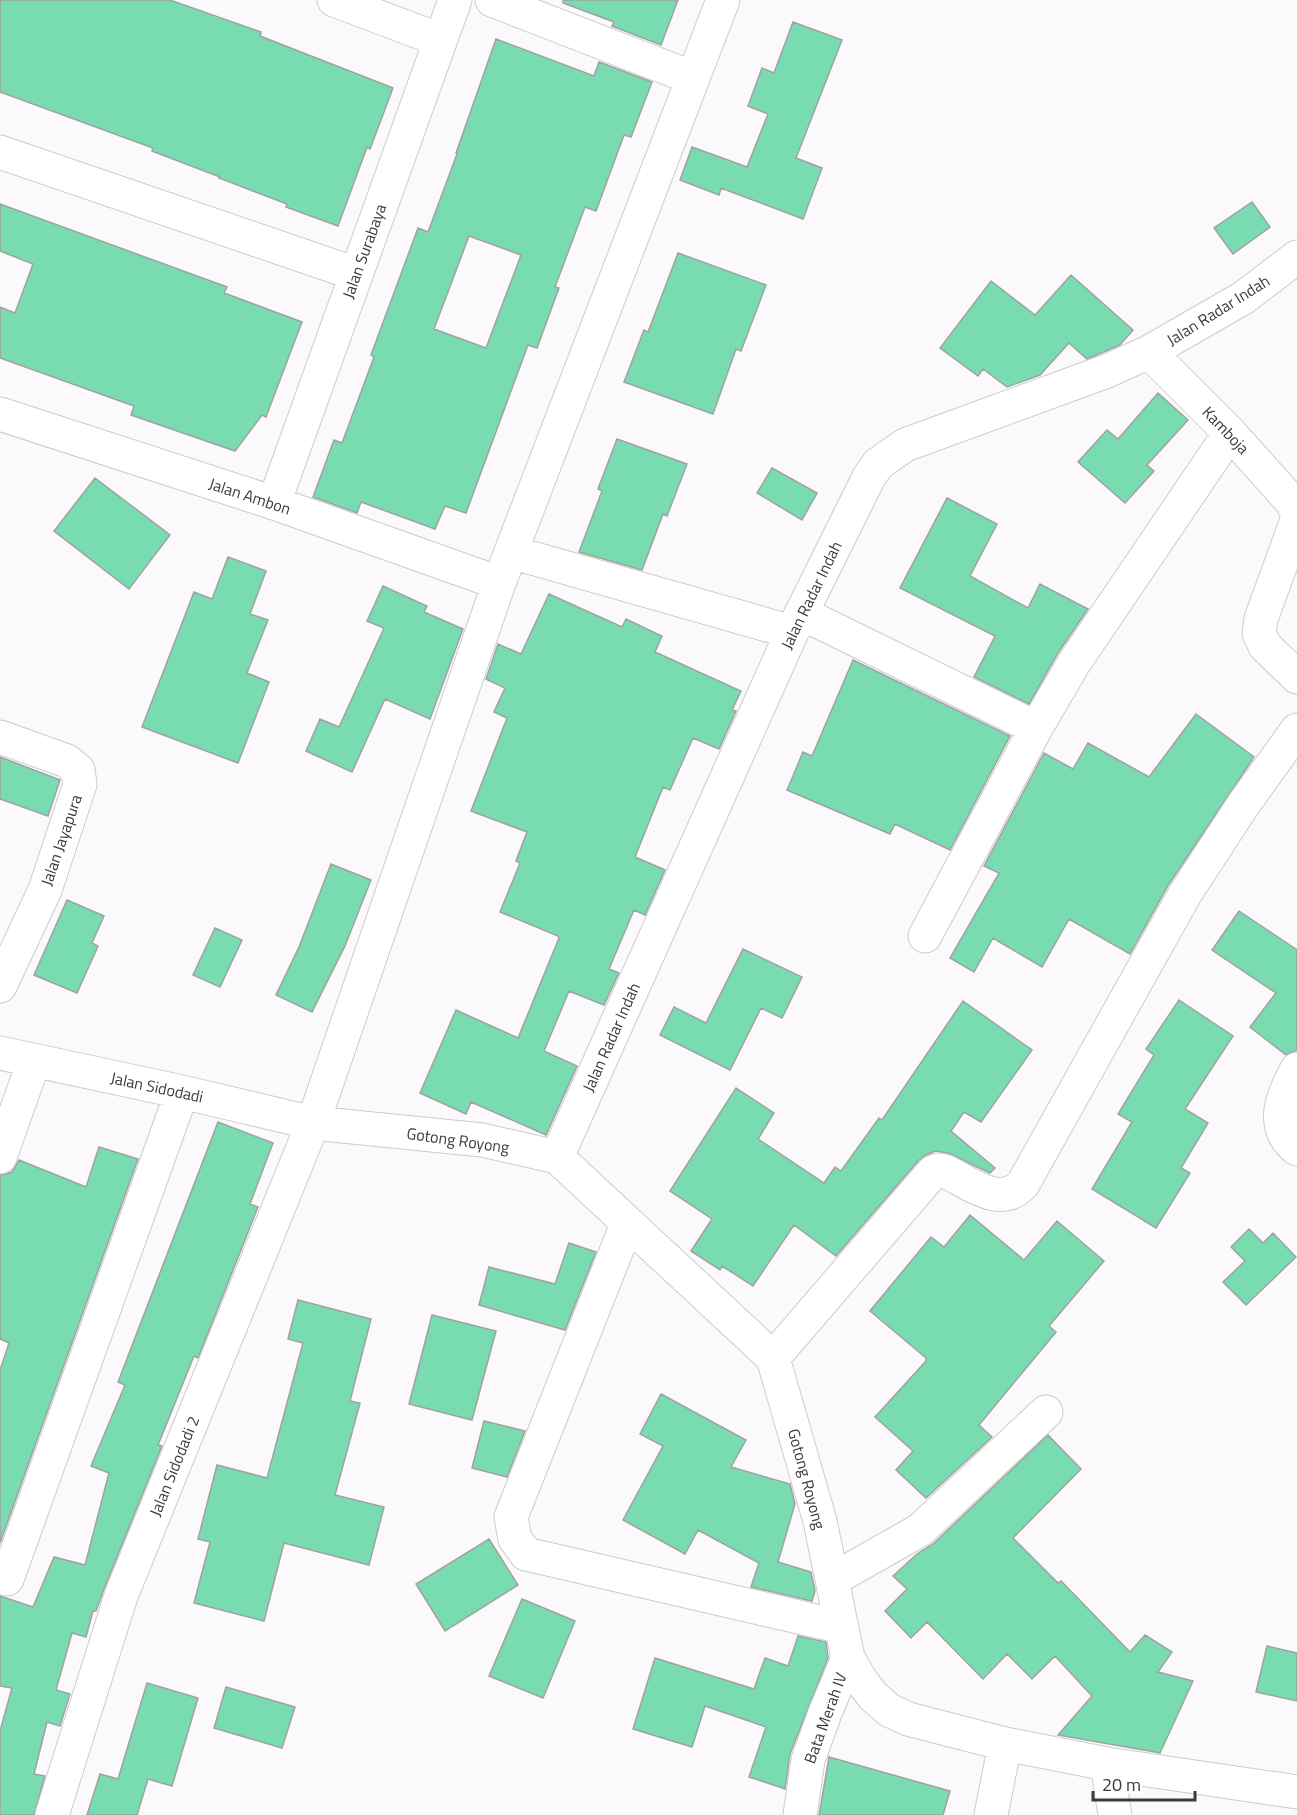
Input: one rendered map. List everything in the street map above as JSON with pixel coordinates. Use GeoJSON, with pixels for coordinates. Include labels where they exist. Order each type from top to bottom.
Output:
{"type":"FeatureCollection","features":[{"type":"Feature","properties":{"kind":"street"},"geometry":{"type":"LineString","coordinates":[[334,0],[440,40]]}},
{"type":"Feature","properties":{"kind":"street","name":"Jalan Surabaya"},"geometry":{"type":"LineString","coordinates":[[274,503],[455,0]]}},
{"type":"Feature","properties":{"kind":"street"},"geometry":{"type":"LineString","coordinates":[[492,0],[693,78]]}},
{"type":"Feature","properties":{"kind":"street","name":"Jalan Sidodadi 2"},"geometry":{"type":"LineString","coordinates":[[52,1815],[121,1596],[313,1123],[499,583],[723,0]]}},
{"type":"Feature","properties":{"kind":"street"},"geometry":{"type":"LineString","coordinates":[[0,152],[356,274]]}},
{"type":"Feature","properties":{"kind":"street","name":"Jalan Radar Indah"},"geometry":{"type":"LineString","coordinates":[[557,1157],[796,622],[869,477],[878,464],[905,445],[1107,370],[1149,352],[1243,298],[1297,257]]}},
{"type":"Feature","properties":{"kind":"street","name":"Kamboja"},"geometry":{"type":"LineString","coordinates":[[1149,352],[1230,433],[1293,502],[1297,513]]}},
{"type":"Feature","properties":{"kind":"street","name":"Jalan Ambon"},"geometry":{"type":"LineString","coordinates":[[0,414],[274,503],[499,583]]}},
{"type":"Feature","properties":{"kind":"street"},"geometry":{"type":"LineString","coordinates":[[925,936],[1036,728],[1074,663],[1230,433]]}},
{"type":"Feature","properties":{"kind":"street"},"geometry":{"type":"LineString","coordinates":[[1297,520],[1261,619],[1259,633],[1265,646],[1297,677]]}},
{"type":"Feature","properties":{"kind":"street"},"geometry":{"type":"LineString","coordinates":[[512,552],[796,622],[1036,728]]}},
{"type":"Feature","properties":{"kind":"street"},"geometry":{"type":"LineString","coordinates":[[557,1157],[773,1358],[933,1172],[945,1171],[993,1194],[1005,1196],[1016,1192],[1023,1184],[1185,894],[1243,805],[1297,730]]}},
{"type":"Feature","properties":{"kind":"street","name":"Jalan Jayapura"},"geometry":{"type":"LineString","coordinates":[[0,737],[67,761],[78,770],[80,784],[45,890],[0,987]]}},
{"type":"Feature","properties":{"kind":"street","name":"Jalan Sidodadi"},"geometry":{"type":"LineString","coordinates":[[0,1053],[313,1123]]}},
{"type":"Feature","properties":{"kind":"street"},"geometry":{"type":"LineString","coordinates":[[0,1157],[34,1061]]}},
{"type":"Feature","properties":{"kind":"street"},"geometry":{"type":"LineString","coordinates":[[1297,1070],[1284,1099],[1280,1119],[1282,1132],[1289,1143],[1297,1149]]}},
{"type":"Feature","properties":{"kind":"street"},"geometry":{"type":"LineString","coordinates":[[7,1579],[182,1092]]}},
{"type":"Feature","properties":{"kind":"street","name":"Gotong Royong"},"geometry":{"type":"LineString","coordinates":[[313,1123],[482,1140],[557,1157]]}},
{"type":"Feature","properties":{"kind":"street"},"geometry":{"type":"LineString","coordinates":[[627,1224],[511,1517],[514,1539],[526,1554],[845,1642]]}},
{"type":"Feature","properties":{"kind":"street","name":"Gotong Royong"},"geometry":{"type":"LineString","coordinates":[[773,1358],[820,1521],[845,1642],[867,1688],[889,1710],[908,1719],[1005,1744],[1107,1764],[1297,1792]]}},
{"type":"Feature","properties":{"kind":"street"},"geometry":{"type":"LineString","coordinates":[[832,1580],[920,1530],[1046,1412]]}},
{"type":"Feature","properties":{"kind":"street","name":"Bata Merah IV"},"geometry":{"type":"LineString","coordinates":[[800,1815],[808,1761],[825,1713],[845,1642]]}},
{"type":"Feature","properties":{"kind":"street"},"geometry":{"type":"LineString","coordinates":[[991,1815],[1005,1744]]}},
{"type":"Feature","properties":{"kind":"street"},"geometry":{"type":"LineString","coordinates":[[1107,1764],[1115,1815]]}},
{"type":"Feature","properties":{"kind":"building"},"geometry":{"type":"Polygon","coordinates":[[[0,0],[170,0],[261,32],[260,36],[393,88],[370,149],[367,147],[338,226],[286,207],[287,204],[152,151],[153,148],[0,92],[0,0]]]}},
{"type":"Feature","properties":{"kind":"building"},"geometry":{"type":"Polygon","coordinates":[[[563,0],[678,0],[661,45],[612,26],[614,22],[563,3],[563,0]]]}},
{"type":"Feature","properties":{"kind":"building"},"geometry":{"type":"Polygon","coordinates":[[[793,22],[842,40],[796,158],[822,168],[803,219],[721,188],[719,195],[680,180],[692,147],[747,167],[768,114],[748,106],[762,68],[774,73],[793,22]]]}},
{"type":"Feature","properties":{"kind":"building"},"geometry":{"type":"Polygon","coordinates":[[[496,39],[594,76],[599,62],[652,82],[631,137],[624,135],[596,211],[585,207],[555,287],[559,288],[537,348],[528,345],[466,513],[445,506],[435,529],[361,502],[357,513],[313,497],[334,440],[342,443],[374,357],[371,355],[418,228],[428,232],[496,39]],[[469,236],[434,329],[486,348],[521,255],[469,236]]]}},
{"type":"Feature","properties":{"kind":"building"},"geometry":{"type":"Polygon","coordinates":[[[1252,202],[1270,227],[1233,254],[1214,228],[1252,202]]]}},
{"type":"Feature","properties":{"kind":"building"},"geometry":{"type":"Polygon","coordinates":[[[0,204],[227,287],[224,293],[302,322],[266,417],[262,415],[235,451],[131,415],[134,406],[0,358],[0,307],[15,313],[33,264],[0,251],[0,204]]]}},
{"type":"Feature","properties":{"kind":"building"},"geometry":{"type":"Polygon","coordinates":[[[678,253],[766,285],[741,351],[736,349],[713,414],[624,382],[644,330],[648,332],[678,253]]]}},
{"type":"Feature","properties":{"kind":"building"},"geometry":{"type":"Polygon","coordinates":[[[1071,275],[1133,330],[1120,345],[1087,359],[1069,343],[1040,375],[1007,387],[983,369],[978,376],[940,348],[991,281],[1035,315],[1071,275]]]}},
{"type":"Feature","properties":{"kind":"building"},"geometry":{"type":"Polygon","coordinates":[[[1158,393],[1188,420],[1147,465],[1154,471],[1125,503],[1078,462],[1107,430],[1118,439],[1158,393]]]}},
{"type":"Feature","properties":{"kind":"building"},"geometry":{"type":"Polygon","coordinates":[[[617,439],[687,464],[667,516],[663,514],[642,570],[579,552],[602,491],[598,489],[617,439]]]}},
{"type":"Feature","properties":{"kind":"building"},"geometry":{"type":"Polygon","coordinates":[[[772,468],[817,493],[802,520],[757,493],[772,468]]]}},
{"type":"Feature","properties":{"kind":"building"},"geometry":{"type":"Polygon","coordinates":[[[95,478],[170,535],[129,589],[54,531],[95,478]]]}},
{"type":"Feature","properties":{"kind":"building"},"geometry":{"type":"Polygon","coordinates":[[[947,498],[997,524],[970,576],[1028,608],[1040,584],[1088,609],[1058,653],[1029,704],[974,677],[995,636],[900,588],[947,498]]]}},
{"type":"Feature","properties":{"kind":"building"},"geometry":{"type":"Polygon","coordinates":[[[228,557],[266,571],[250,614],[268,620],[247,673],[269,682],[238,763],[142,727],[194,592],[212,599],[228,557]]]}},
{"type":"Feature","properties":{"kind":"building"},"geometry":{"type":"Polygon","coordinates":[[[383,586],[427,606],[424,612],[463,629],[430,719],[385,699],[352,772],[306,751],[320,719],[339,727],[384,628],[367,621],[383,586]]]}},
{"type":"Feature","properties":{"kind":"building"},"geometry":{"type":"Polygon","coordinates":[[[549,594],[622,627],[626,619],[662,636],[655,652],[741,691],[732,710],[736,711],[719,749],[693,738],[670,790],[663,787],[635,857],[665,870],[645,915],[634,910],[609,969],[619,973],[604,1005],[569,991],[544,1051],[577,1066],[546,1135],[471,1102],[466,1114],[420,1093],[456,1010],[518,1038],[559,938],[500,912],[520,863],[516,861],[527,832],[471,811],[507,718],[494,712],[505,688],[486,679],[498,644],[521,654],[549,594]]]}},
{"type":"Feature","properties":{"kind":"building"},"geometry":{"type":"Polygon","coordinates":[[[853,660],[1010,736],[950,850],[895,824],[890,834],[787,790],[803,752],[812,756],[853,660]]]}},
{"type":"Feature","properties":{"kind":"building"},"geometry":{"type":"Polygon","coordinates":[[[1196,714],[1254,757],[1169,884],[1130,954],[1069,919],[1042,967],[993,938],[974,972],[950,958],[999,873],[984,866],[1044,753],[1073,769],[1088,743],[1149,777],[1196,714]]]}},
{"type":"Feature","properties":{"kind":"building"},"geometry":{"type":"Polygon","coordinates":[[[0,757],[60,780],[48,816],[0,799],[0,757]]]}},
{"type":"Feature","properties":{"kind":"building"},"geometry":{"type":"Polygon","coordinates":[[[331,864],[371,880],[345,946],[312,1012],[276,995],[299,947],[331,864]]]}},
{"type":"Feature","properties":{"kind":"building"},"geometry":{"type":"Polygon","coordinates":[[[67,900],[104,916],[92,943],[98,946],[77,993],[34,975],[67,900]]]}},
{"type":"Feature","properties":{"kind":"building"},"geometry":{"type":"Polygon","coordinates":[[[1239,911],[1297,950],[1297,1050],[1286,1055],[1250,1027],[1276,993],[1212,950],[1239,911]]]}},
{"type":"Feature","properties":{"kind":"building"},"geometry":{"type":"Polygon","coordinates":[[[215,928],[242,940],[220,987],[193,975],[215,928]]]}},
{"type":"Feature","properties":{"kind":"building"},"geometry":{"type":"Polygon","coordinates":[[[743,949],[802,977],[782,1018],[761,1008],[730,1070],[660,1035],[674,1007],[706,1023],[743,949]]]}},
{"type":"Feature","properties":{"kind":"building"},"geometry":{"type":"Polygon","coordinates":[[[1179,1000],[1233,1036],[1185,1109],[1208,1123],[1181,1168],[1190,1173],[1156,1228],[1092,1189],[1132,1122],[1118,1114],[1154,1055],[1146,1049],[1179,1000]]]}},
{"type":"Feature","properties":{"kind":"building"},"geometry":{"type":"Polygon","coordinates":[[[963,1001],[1032,1050],[981,1122],[964,1112],[951,1131],[995,1168],[990,1173],[948,1153],[935,1151],[926,1155],[919,1160],[836,1256],[794,1225],[753,1286],[722,1266],[720,1270],[691,1251],[712,1219],[670,1191],[736,1088],[774,1113],[758,1139],[824,1183],[835,1167],[841,1171],[879,1118],[882,1120],[963,1001]]]}},
{"type":"Feature","properties":{"kind":"building"},"geometry":{"type":"Polygon","coordinates":[[[218,1122],[273,1143],[250,1204],[258,1207],[198,1358],[194,1356],[158,1445],[162,1446],[96,1611],[93,1611],[86,1637],[72,1633],[56,1690],[70,1694],[60,1726],[47,1722],[34,1774],[45,1776],[34,1815],[0,1815],[0,1731],[12,1688],[0,1686],[0,1596],[33,1607],[54,1557],[85,1565],[109,1473],[91,1466],[125,1385],[118,1382],[218,1122]]]}},
{"type":"Feature","properties":{"kind":"building"},"geometry":{"type":"Polygon","coordinates":[[[99,1147],[138,1159],[0,1543],[0,1370],[9,1343],[0,1339],[0,1175],[12,1172],[19,1160],[86,1187],[99,1147]]]}},
{"type":"Feature","properties":{"kind":"building"},"geometry":{"type":"Polygon","coordinates":[[[970,1215],[1024,1260],[1057,1221],[1104,1261],[1049,1326],[1056,1332],[979,1425],[992,1437],[926,1498],[896,1470],[913,1451],[875,1417],[926,1361],[926,1358],[870,1311],[931,1237],[944,1247],[970,1215]]]}},
{"type":"Feature","properties":{"kind":"building"},"geometry":{"type":"Polygon","coordinates":[[[1249,1229],[1263,1243],[1273,1233],[1296,1257],[1246,1305],[1223,1282],[1245,1261],[1231,1247],[1249,1229]]]}},
{"type":"Feature","properties":{"kind":"building"},"geometry":{"type":"Polygon","coordinates":[[[569,1243],[596,1252],[565,1330],[479,1305],[489,1267],[555,1284],[569,1243]]]}},
{"type":"Feature","properties":{"kind":"building"},"geometry":{"type":"Polygon","coordinates":[[[298,1300],[371,1319],[350,1401],[360,1403],[335,1495],[384,1507],[369,1565],[284,1543],[264,1621],[194,1603],[210,1542],[198,1539],[217,1465],[267,1478],[303,1343],[288,1339],[298,1300]]]}},
{"type":"Feature","properties":{"kind":"building"},"geometry":{"type":"Polygon","coordinates":[[[432,1315],[496,1331],[472,1420],[409,1404],[432,1315]]]}},
{"type":"Feature","properties":{"kind":"building"},"geometry":{"type":"Polygon","coordinates":[[[661,1394],[746,1440],[731,1467],[790,1484],[795,1504],[778,1562],[811,1572],[815,1591],[812,1601],[751,1587],[759,1563],[698,1530],[685,1554],[623,1520],[663,1446],[640,1434],[661,1394]]]}},
{"type":"Feature","properties":{"kind":"building"},"geometry":{"type":"Polygon","coordinates":[[[484,1421],[525,1431],[507,1477],[472,1468],[484,1421]]]}},
{"type":"Feature","properties":{"kind":"building"},"geometry":{"type":"Polygon","coordinates":[[[1048,1435],[1081,1469],[1013,1538],[1058,1583],[1061,1581],[1130,1652],[1145,1635],[1172,1652],[1158,1672],[1193,1681],[1160,1753],[1058,1735],[1092,1696],[1055,1656],[1032,1679],[1007,1654],[983,1679],[927,1622],[911,1638],[885,1611],[907,1589],[893,1576],[917,1554],[933,1544],[1048,1435]]]}},
{"type":"Feature","properties":{"kind":"building"},"geometry":{"type":"Polygon","coordinates":[[[489,1539],[518,1585],[445,1631],[416,1584],[489,1539]]]}},
{"type":"Feature","properties":{"kind":"building"},"geometry":{"type":"Polygon","coordinates":[[[522,1599],[575,1621],[543,1698],[489,1676],[522,1599]]]}},
{"type":"Feature","properties":{"kind":"building"},"geometry":{"type":"Polygon","coordinates":[[[798,1636],[826,1642],[828,1658],[790,1754],[785,1789],[749,1777],[766,1727],[705,1706],[692,1747],[633,1729],[655,1658],[754,1689],[765,1658],[788,1666],[798,1636]]]}},
{"type":"Feature","properties":{"kind":"building"},"geometry":{"type":"Polygon","coordinates":[[[1267,1646],[1297,1653],[1297,1701],[1256,1692],[1267,1646]]]}},
{"type":"Feature","properties":{"kind":"building"},"geometry":{"type":"Polygon","coordinates":[[[147,1683],[198,1698],[172,1786],[148,1779],[137,1815],[87,1815],[100,1774],[118,1779],[147,1683]]]}},
{"type":"Feature","properties":{"kind":"building"},"geometry":{"type":"Polygon","coordinates":[[[226,1687],[295,1707],[282,1748],[214,1728],[226,1687]]]}},
{"type":"Feature","properties":{"kind":"building"},"geometry":{"type":"Polygon","coordinates":[[[829,1757],[950,1791],[943,1815],[819,1815],[829,1757]]]}}]}
